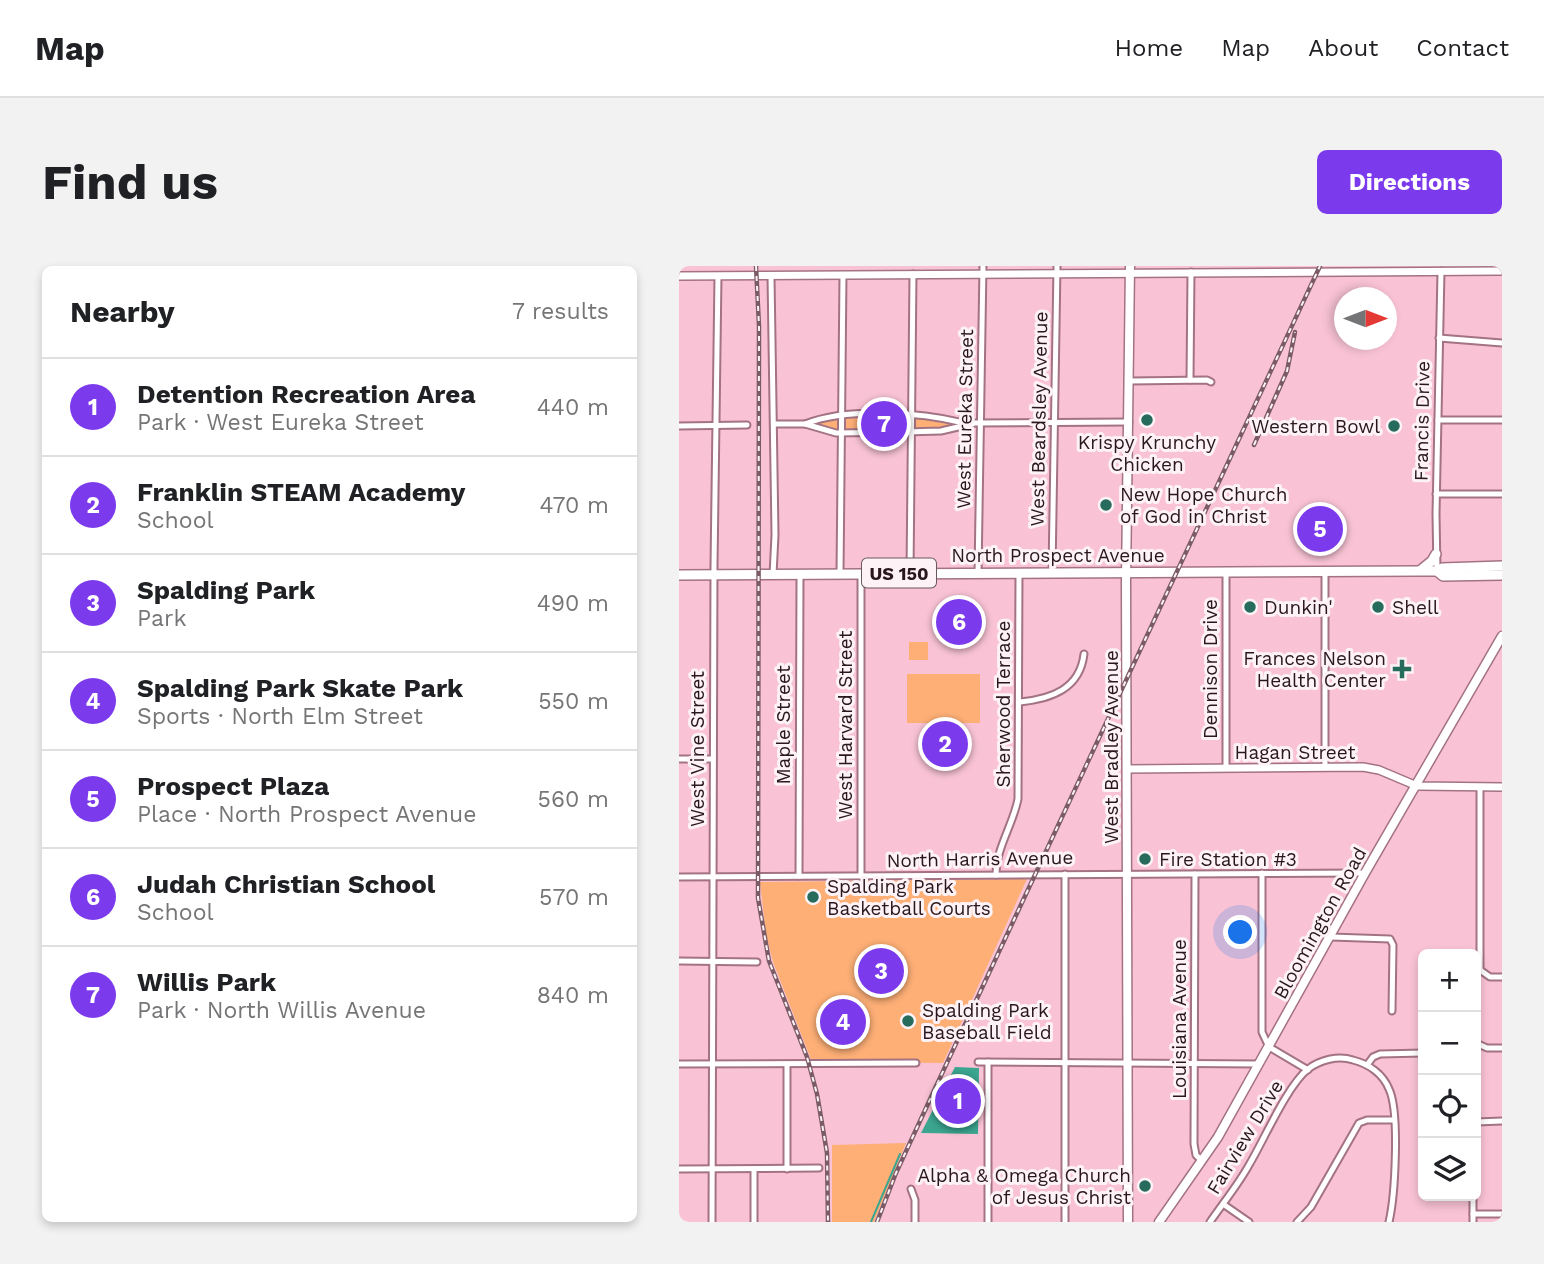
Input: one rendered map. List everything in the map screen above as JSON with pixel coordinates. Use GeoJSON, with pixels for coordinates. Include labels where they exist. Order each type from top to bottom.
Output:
{"type":"FeatureCollection","features":[{"type":"Feature","properties":{"kind":"main road","name":"West Bradley Avenue"},"geometry":{"type":"LineString","coordinates":[[1128,1222],[1126,572],[1132,268]]}},
{"type":"Feature","properties":{"kind":"main road"},"geometry":{"type":"LineString","coordinates":[[1419,571],[1432,561],[1436,554]]}},
{"type":"Feature","properties":{"kind":"main road","name":"North Prospect Avenue"},"geometry":{"type":"LineString","coordinates":[[679,575],[1437,571],[1442,568],[1502,566]]}},
{"type":"Feature","properties":{"kind":"main road","name":"North Prospect Avenue"},"geometry":{"type":"LineString","coordinates":[[1437,571],[1443,576],[1502,575]]}},
{"type":"Feature","properties":{"kind":"main road","name":"Bloomington Road"},"geometry":{"type":"LineString","coordinates":[[1159,1222],[1202,1161],[1269,1047],[1365,873],[1502,636]]}},
{"type":"Feature","properties":{"kind":"street"},"geometry":{"type":"LineString","coordinates":[[679,276],[913,274],[1132,268],[1191,272],[1442,268],[1502,271]]}},
{"type":"Feature","properties":{"kind":"street","name":"Francis Drive"},"geometry":{"type":"LineString","coordinates":[[1437,571],[1436,494],[1442,268]]}},
{"type":"Feature","properties":{"kind":"street","name":"West Beardsley Avenue"},"geometry":{"type":"LineString","coordinates":[[1052,572],[1057,269]]}},
{"type":"Feature","properties":{"kind":"street","name":"West Eureka Street"},"geometry":{"type":"LineString","coordinates":[[978,573],[983,270]]}},
{"type":"Feature","properties":{"kind":"street"},"geometry":{"type":"LineString","coordinates":[[1189,380],[1191,272]]}},
{"type":"Feature","properties":{"kind":"street"},"geometry":{"type":"LineString","coordinates":[[909,573],[913,274]]}},
{"type":"Feature","properties":{"kind":"street"},"geometry":{"type":"LineString","coordinates":[[841,574],[843,275]]}},
{"type":"Feature","properties":{"kind":"street","name":"West Vine Street"},"geometry":{"type":"LineString","coordinates":[[712,1222],[712,1065],[716,961],[712,877],[718,276]]}},
{"type":"Feature","properties":{"kind":"street"},"geometry":{"type":"LineString","coordinates":[[771,276],[775,535],[773,575]]}},
{"type":"Feature","properties":{"kind":"street"},"geometry":{"type":"LineString","coordinates":[[1439,338],[1502,344]]}},
{"type":"Feature","properties":{"kind":"street"},"geometry":{"type":"LineString","coordinates":[[1130,381],[1211,382]]}},
{"type":"Feature","properties":{"kind":"street"},"geometry":{"type":"LineString","coordinates":[[774,424],[805,424],[842,415],[911,415],[967,424]]}},
{"type":"Feature","properties":{"kind":"street"},"geometry":{"type":"LineString","coordinates":[[1438,420],[1502,420]]}},
{"type":"Feature","properties":{"kind":"street"},"geometry":{"type":"LineString","coordinates":[[805,424],[842,433],[941,431],[981,423],[1129,422]]}},
{"type":"Feature","properties":{"kind":"street"},"geometry":{"type":"LineString","coordinates":[[679,426],[747,425]]}},
{"type":"Feature","properties":{"kind":"street"},"geometry":{"type":"LineString","coordinates":[[1436,494],[1502,494]]}},
{"type":"Feature","properties":{"kind":"street","name":"Dennison Drive"},"geometry":{"type":"LineString","coordinates":[[1226,571],[1226,768]]}},
{"type":"Feature","properties":{"kind":"street"},"geometry":{"type":"LineString","coordinates":[[1325,571],[1325,767]]}},
{"type":"Feature","properties":{"kind":"street","name":"Sherwood Terrace"},"geometry":{"type":"LineString","coordinates":[[996,875],[997,858],[1010,828],[1018,799],[1019,572]]}},
{"type":"Feature","properties":{"kind":"street","name":"Maple Street"},"geometry":{"type":"LineString","coordinates":[[799,876],[800,574]]}},
{"type":"Feature","properties":{"kind":"street","name":"West Harvard Street"},"geometry":{"type":"LineString","coordinates":[[861,574],[861,876]]}},
{"type":"Feature","properties":{"kind":"street"},"geometry":{"type":"LineString","coordinates":[[1020,702],[1047,698],[1063,690],[1079,673],[1084,654]]}},
{"type":"Feature","properties":{"kind":"street"},"geometry":{"type":"LineString","coordinates":[[679,759],[713,759]]}},
{"type":"Feature","properties":{"kind":"street","name":"Hagan Street"},"geometry":{"type":"LineString","coordinates":[[1127,769],[1375,768],[1417,786],[1502,787]]}},
{"type":"Feature","properties":{"kind":"street"},"geometry":{"type":"LineString","coordinates":[[1478,949],[1480,787]]}},
{"type":"Feature","properties":{"kind":"street"},"geometry":{"type":"LineString","coordinates":[[1262,873],[1263,1037],[1269,1047],[1308,1070],[1321,1062],[1336,1058],[1352,1059],[1367,1065],[1382,1077],[1394,1103],[1395,1189],[1389,1222]]}},
{"type":"Feature","properties":{"kind":"street","name":"North Harris Avenue"},"geometry":{"type":"LineString","coordinates":[[679,877],[1365,873]]}},
{"type":"Feature","properties":{"kind":"street"},"geometry":{"type":"LineString","coordinates":[[1065,874],[1065,1222]]}},
{"type":"Feature","properties":{"kind":"street","name":"Louisiana Avenue"},"geometry":{"type":"LineString","coordinates":[[1195,874],[1194,1151],[1202,1161]]}},
{"type":"Feature","properties":{"kind":"street"},"geometry":{"type":"LineString","coordinates":[[1331,937],[1390,939],[1393,945],[1392,1011]]}},
{"type":"Feature","properties":{"kind":"street"},"geometry":{"type":"LineString","coordinates":[[679,961],[757,962]]}},
{"type":"Feature","properties":{"kind":"street"},"geometry":{"type":"LineString","coordinates":[[1481,973],[1490,977],[1502,977]]}},
{"type":"Feature","properties":{"kind":"street"},"geometry":{"type":"LineString","coordinates":[[1481,1045],[1502,1048]]}},
{"type":"Feature","properties":{"kind":"street"},"geometry":{"type":"LineString","coordinates":[[1367,1065],[1373,1056],[1380,1054],[1418,1054]]}},
{"type":"Feature","properties":{"kind":"street"},"geometry":{"type":"LineString","coordinates":[[978,1062],[1259,1064]]}},
{"type":"Feature","properties":{"kind":"street"},"geometry":{"type":"LineString","coordinates":[[988,1062],[988,1222]]}},
{"type":"Feature","properties":{"kind":"street"},"geometry":{"type":"LineString","coordinates":[[679,1064],[916,1063]]}},
{"type":"Feature","properties":{"kind":"street"},"geometry":{"type":"LineString","coordinates":[[787,1064],[787,1169]]}},
{"type":"Feature","properties":{"kind":"street","name":"Fairview Drive"},"geometry":{"type":"LineString","coordinates":[[1210,1222],[1243,1176],[1296,1083],[1308,1070]]}},
{"type":"Feature","properties":{"kind":"street"},"geometry":{"type":"LineString","coordinates":[[1297,1222],[1311,1207],[1359,1123],[1367,1120],[1394,1120]]}},
{"type":"Feature","properties":{"kind":"street"},"geometry":{"type":"LineString","coordinates":[[1481,1122],[1502,1121]]}},
{"type":"Feature","properties":{"kind":"street"},"geometry":{"type":"LineString","coordinates":[[679,1169],[818,1168]]}},
{"type":"Feature","properties":{"kind":"street"},"geometry":{"type":"LineString","coordinates":[[754,1169],[754,1222]]}},
{"type":"Feature","properties":{"kind":"street"},"geometry":{"type":"LineString","coordinates":[[911,1189],[915,1200],[915,1222]]}},
{"type":"Feature","properties":{"kind":"street"},"geometry":{"type":"LineString","coordinates":[[1473,1201],[1473,1222]]}},
{"type":"Feature","properties":{"kind":"street"},"geometry":{"type":"LineString","coordinates":[[1223,1203],[1249,1222]]}},
{"type":"Feature","properties":{"kind":"street"},"geometry":{"type":"LineString","coordinates":[[1473,1214],[1502,1214]]}},
{"type":"Feature","properties":{"kind":"shaded area"},"geometry":{"type":"Polygon","coordinates":[[[901,417],[951,422],[952,425],[941,429],[859,432],[815,424],[833,418],[901,417]]]}},
{"type":"Feature","properties":{"kind":"shaded area"},"geometry":{"type":"Polygon","coordinates":[[[909,642],[928,642],[928,660],[909,660],[909,642]]]}},
{"type":"Feature","properties":{"kind":"shaded area"},"geometry":{"type":"Polygon","coordinates":[[[907,674],[980,674],[980,723],[907,723],[907,674]]]}},
{"type":"Feature","properties":{"kind":"shaded area"},"geometry":{"type":"Polygon","coordinates":[[[1027,879],[943,1063],[812,1062],[773,962],[766,934],[760,882],[1027,879]]]}},
{"type":"Feature","properties":{"kind":"shaded area"},"geometry":{"type":"Polygon","coordinates":[[[955,1067],[979,1068],[978,1134],[921,1133],[955,1067]]]}},
{"type":"Feature","properties":{"kind":"shaded area"},"geometry":{"type":"Polygon","coordinates":[[[906,1143],[874,1222],[832,1222],[832,1145],[906,1143]]]}},
{"type":"Feature","properties":{"kind":"waterway"},"geometry":{"type":"LineString","coordinates":[[871,1222],[900,1154]]}},
{"type":"Feature","properties":{"kind":"railway"},"geometry":{"type":"LineString","coordinates":[[756,266],[759,326],[758,898],[769,961],[807,1057],[817,1094],[827,1153],[828,1222]]}},
{"type":"Feature","properties":{"kind":"railway"},"geometry":{"type":"LineString","coordinates":[[877,1222],[896,1173],[945,1067],[1320,266]]}},
{"type":"Feature","properties":{"kind":"railway"},"geometry":{"type":"LineString","coordinates":[[1254,445],[1287,371],[1295,332]]}},
{"type":"Feature","properties":{"kind":"place","name":"Krispy Krunchy Chicken"},"geometry":{"type":"Point","coordinates":[1147,420]}},
{"type":"Feature","properties":{"kind":"place","name":"Willis Park"},"geometry":{"type":"Point","coordinates":[884,424]}},
{"type":"Feature","properties":{"kind":"place","name":"Western Bowl"},"geometry":{"type":"Point","coordinates":[1394,426]}},
{"type":"Feature","properties":{"kind":"place","name":"New Hope Church of God in Christ"},"geometry":{"type":"Point","coordinates":[1106,505]}},
{"type":"Feature","properties":{"kind":"place","name":"Prospect Plaza"},"geometry":{"type":"Point","coordinates":[1320,529]}},
{"type":"Feature","properties":{"kind":"place","name":"Dunkin'"},"geometry":{"type":"Point","coordinates":[1250,607]}},
{"type":"Feature","properties":{"kind":"place","name":"Shell"},"geometry":{"type":"Point","coordinates":[1378,607]}},
{"type":"Feature","properties":{"kind":"place","name":"Judah Christian School"},"geometry":{"type":"Point","coordinates":[959,622]}},
{"type":"Feature","properties":{"kind":"place","name":"Frances Nelson Health Center"},"geometry":{"type":"Point","coordinates":[1402,669]}},
{"type":"Feature","properties":{"kind":"place","name":"Franklin STEAM Academy"},"geometry":{"type":"Point","coordinates":[945,744]}},
{"type":"Feature","properties":{"kind":"place","name":"Fire Station #3"},"geometry":{"type":"Point","coordinates":[1145,859]}},
{"type":"Feature","properties":{"kind":"place","name":"Spalding Park Basketball Courts"},"geometry":{"type":"Point","coordinates":[813,897]}},
{"type":"Feature","properties":{"kind":"place","name":"Spalding Park"},"geometry":{"type":"Point","coordinates":[881,971]}},
{"type":"Feature","properties":{"kind":"place","name":"Spalding Park Baseball Field"},"geometry":{"type":"Point","coordinates":[908,1021]}},
{"type":"Feature","properties":{"kind":"place","name":"Spalding Park Skate Park"},"geometry":{"type":"Point","coordinates":[843,1022]}},
{"type":"Feature","properties":{"kind":"place","name":"Detention Recreation Area"},"geometry":{"type":"Point","coordinates":[958,1101]}},
{"type":"Feature","properties":{"kind":"place","name":"Alpha & Omega Church of Jesus Christ"},"geometry":{"type":"Point","coordinates":[1145,1186]}}]}
